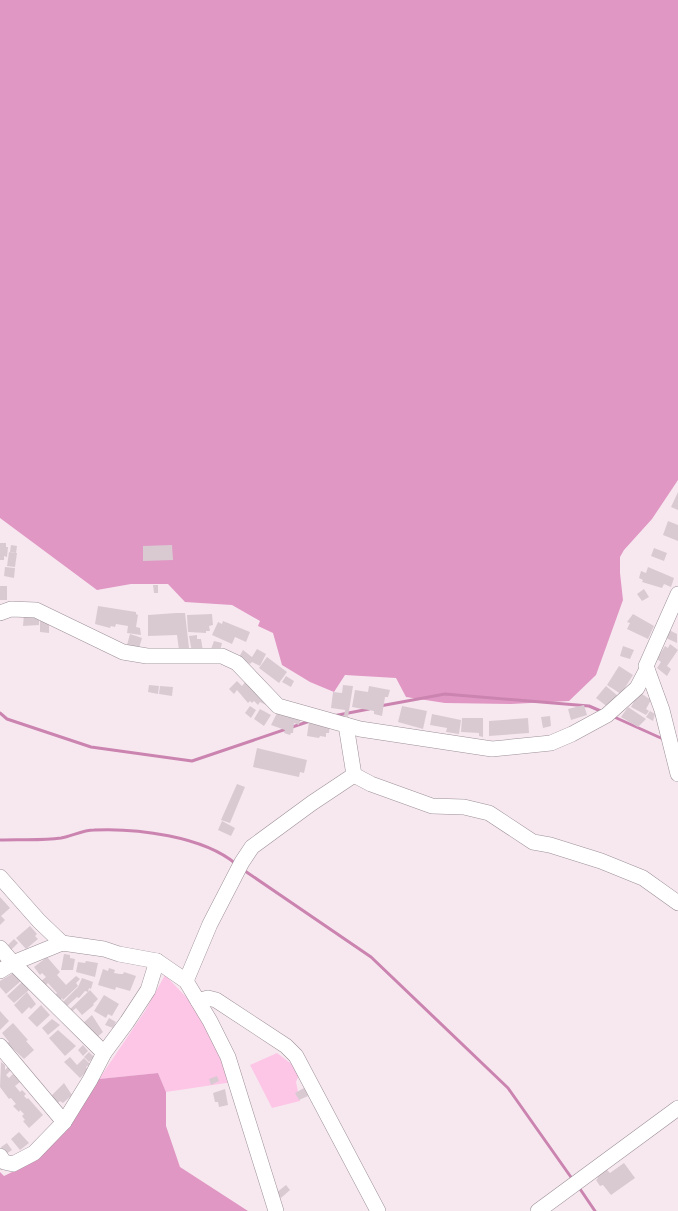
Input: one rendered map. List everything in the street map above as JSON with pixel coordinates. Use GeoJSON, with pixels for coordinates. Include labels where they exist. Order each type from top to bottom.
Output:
{"type":"FeatureCollection","features":[{"type":"Feature","properties":{"kind":"street"},"geometry":{"type":"LineString","coordinates":[[678,594],[646,666],[662,710],[678,774]]}},
{"type":"Feature","properties":{"kind":"street"},"geometry":{"type":"LineString","coordinates":[[0,612],[11,609],[36,610],[123,652],[147,656],[222,656],[237,663],[278,706],[346,725],[419,739],[492,749],[551,743],[572,734],[607,715],[637,688],[647,670]]}},
{"type":"Feature","properties":{"kind":"street"},"geometry":{"type":"LineString","coordinates":[[346,725],[354,775]]}},
{"type":"Feature","properties":{"kind":"street"},"geometry":{"type":"LineString","coordinates":[[354,775],[371,784],[432,806],[464,807],[489,813],[533,842],[550,845],[601,861],[643,878],[678,902]]}},
{"type":"Feature","properties":{"kind":"street"},"geometry":{"type":"LineString","coordinates":[[186,981],[210,924],[242,862],[252,847],[312,803],[354,775]]}},
{"type":"Feature","properties":{"kind":"street"},"geometry":{"type":"LineString","coordinates":[[0,877],[39,921],[62,943]]}},
{"type":"Feature","properties":{"kind":"street"},"geometry":{"type":"LineString","coordinates":[[0,971],[13,963],[62,943],[104,949],[157,961],[186,981],[210,1021],[228,1057],[276,1211]]}},
{"type":"Feature","properties":{"kind":"street"},"geometry":{"type":"LineString","coordinates":[[0,948],[13,963],[104,1053]]}},
{"type":"Feature","properties":{"kind":"street"},"geometry":{"type":"LineString","coordinates":[[0,1156],[4,1162],[13,1164],[34,1153],[64,1122],[90,1080],[104,1053],[148,990],[157,961]]}},
{"type":"Feature","properties":{"kind":"street"},"geometry":{"type":"LineString","coordinates":[[198,1001],[208,998],[216,1000],[286,1046],[296,1056],[378,1211]]}},
{"type":"Feature","properties":{"kind":"street"},"geometry":{"type":"LineString","coordinates":[[0,1046],[64,1122]]}},
{"type":"Feature","properties":{"kind":"street"},"geometry":{"type":"LineString","coordinates":[[538,1211],[678,1108]]}},
{"type":"Feature","properties":{"kind":"shaded area"},"geometry":{"type":"Polygon","coordinates":[[[0,0],[678,0],[678,480],[652,519],[624,550],[620,557],[623,600],[596,675],[569,701],[511,704],[445,703],[406,697],[396,678],[345,675],[334,692],[310,682],[282,665],[273,633],[258,626],[260,621],[232,605],[185,602],[168,584],[131,584],[97,590],[0,518],[0,0]]]}},
{"type":"Feature","properties":{"kind":"shaded area"},"geometry":{"type":"Polygon","coordinates":[[[165,975],[189,1000],[219,1051],[233,1082],[166,1092],[158,1073],[99,1079],[145,1011],[165,975]]]}},
{"type":"Feature","properties":{"kind":"shaded area"},"geometry":{"type":"Polygon","coordinates":[[[277,1053],[293,1065],[299,1075],[296,1082],[300,1101],[272,1108],[250,1065],[277,1053]]]}},
{"type":"Feature","properties":{"kind":"shaded area"},"geometry":{"type":"Polygon","coordinates":[[[158,1073],[166,1092],[166,1126],[180,1167],[248,1211],[0,1211],[0,1172],[4,1176],[35,1161],[99,1079],[158,1073]]]}},
{"type":"Feature","properties":{"kind":"building"},"geometry":{"type":"Polygon","coordinates":[[[678,492],[678,510],[671,507],[678,492]]]}},
{"type":"Feature","properties":{"kind":"building"},"geometry":{"type":"Polygon","coordinates":[[[668,521],[678,525],[678,541],[663,535],[668,521]]]}},
{"type":"Feature","properties":{"kind":"building"},"geometry":{"type":"Polygon","coordinates":[[[0,543],[6,543],[6,547],[8,547],[7,557],[4,556],[4,560],[0,560],[0,543]]]}},
{"type":"Feature","properties":{"kind":"building"},"geometry":{"type":"Polygon","coordinates":[[[11,545],[17,546],[16,553],[10,552],[11,545]]]}},
{"type":"Feature","properties":{"kind":"building"},"geometry":{"type":"Polygon","coordinates":[[[172,545],[173,560],[143,561],[143,546],[172,545]]]}},
{"type":"Feature","properties":{"kind":"building"},"geometry":{"type":"Polygon","coordinates":[[[654,548],[667,553],[664,561],[651,556],[654,548]]]}},
{"type":"Feature","properties":{"kind":"building"},"geometry":{"type":"Polygon","coordinates":[[[9,552],[17,553],[15,567],[7,566],[9,552]]]}},
{"type":"Feature","properties":{"kind":"building"},"geometry":{"type":"Polygon","coordinates":[[[5,567],[15,568],[14,578],[4,576],[5,567]]]}},
{"type":"Feature","properties":{"kind":"building"},"geometry":{"type":"Polygon","coordinates":[[[648,567],[674,578],[671,587],[664,584],[662,588],[642,582],[643,580],[639,578],[641,571],[646,573],[648,567]]]}},
{"type":"Feature","properties":{"kind":"building"},"geometry":{"type":"Polygon","coordinates":[[[153,585],[158,585],[158,593],[154,593],[153,585]]]}},
{"type":"Feature","properties":{"kind":"building"},"geometry":{"type":"Polygon","coordinates":[[[0,586],[7,586],[7,600],[0,600],[0,586]]]}},
{"type":"Feature","properties":{"kind":"building"},"geometry":{"type":"Polygon","coordinates":[[[644,589],[649,597],[642,601],[637,594],[644,589]]]}},
{"type":"Feature","properties":{"kind":"building"},"geometry":{"type":"Polygon","coordinates":[[[98,606],[136,612],[138,615],[136,627],[140,628],[141,635],[127,633],[128,626],[116,624],[115,627],[111,626],[110,628],[95,624],[98,606]]]}},
{"type":"Feature","properties":{"kind":"building"},"geometry":{"type":"Polygon","coordinates":[[[185,613],[189,648],[179,650],[177,635],[148,636],[148,615],[185,613]]]}},
{"type":"Feature","properties":{"kind":"building"},"geometry":{"type":"Polygon","coordinates":[[[24,614],[39,618],[39,625],[23,626],[24,614]]]}},
{"type":"Feature","properties":{"kind":"building"},"geometry":{"type":"Polygon","coordinates":[[[212,614],[213,625],[209,626],[210,631],[206,631],[206,633],[188,632],[187,615],[212,614]]]}},
{"type":"Feature","properties":{"kind":"building"},"geometry":{"type":"Polygon","coordinates":[[[633,614],[654,626],[648,639],[627,629],[630,623],[627,622],[633,614]]]}},
{"type":"Feature","properties":{"kind":"building"},"geometry":{"type":"Polygon","coordinates":[[[40,618],[49,619],[49,633],[40,632],[40,618]]]}},
{"type":"Feature","properties":{"kind":"building"},"geometry":{"type":"Polygon","coordinates":[[[223,621],[250,632],[246,642],[235,637],[232,644],[212,635],[218,622],[222,624],[223,621]]]}},
{"type":"Feature","properties":{"kind":"building"},"geometry":{"type":"Polygon","coordinates":[[[669,630],[677,634],[677,643],[666,638],[669,630]]]}},
{"type":"Feature","properties":{"kind":"building"},"geometry":{"type":"Polygon","coordinates":[[[130,634],[142,638],[139,648],[127,645],[130,634]]]}},
{"type":"Feature","properties":{"kind":"building"},"geometry":{"type":"Polygon","coordinates":[[[197,635],[197,639],[201,639],[203,651],[192,652],[189,636],[197,635]]]}},
{"type":"Feature","properties":{"kind":"building"},"geometry":{"type":"Polygon","coordinates":[[[214,641],[222,643],[220,651],[211,649],[214,641]]]}},
{"type":"Feature","properties":{"kind":"building"},"geometry":{"type":"Polygon","coordinates":[[[670,644],[678,650],[667,666],[671,669],[667,676],[657,668],[661,662],[657,659],[665,646],[668,648],[670,644]]]}},
{"type":"Feature","properties":{"kind":"building"},"geometry":{"type":"Polygon","coordinates":[[[623,646],[634,650],[630,659],[620,656],[623,646]]]}},
{"type":"Feature","properties":{"kind":"building"},"geometry":{"type":"Polygon","coordinates":[[[257,649],[266,654],[260,666],[252,662],[250,664],[239,657],[243,650],[252,657],[257,649]]]}},
{"type":"Feature","properties":{"kind":"building"},"geometry":{"type":"Polygon","coordinates":[[[267,657],[287,672],[279,683],[259,668],[267,657]]]}},
{"type":"Feature","properties":{"kind":"building"},"geometry":{"type":"Polygon","coordinates":[[[619,666],[633,675],[621,694],[607,685],[619,666]]]}},
{"type":"Feature","properties":{"kind":"building"},"geometry":{"type":"Polygon","coordinates":[[[286,676],[294,681],[291,687],[282,682],[286,676]]]}},
{"type":"Feature","properties":{"kind":"building"},"geometry":{"type":"Polygon","coordinates":[[[237,681],[242,686],[246,681],[267,704],[266,705],[260,702],[258,705],[254,701],[252,703],[250,701],[248,703],[237,690],[234,694],[229,689],[237,681]]]}},
{"type":"Feature","properties":{"kind":"building"},"geometry":{"type":"Polygon","coordinates":[[[149,685],[159,686],[158,694],[148,692],[149,685]]]}},
{"type":"Feature","properties":{"kind":"building"},"geometry":{"type":"Polygon","coordinates":[[[343,685],[353,686],[348,717],[344,716],[345,710],[331,708],[333,692],[342,693],[343,685]]]}},
{"type":"Feature","properties":{"kind":"building"},"geometry":{"type":"Polygon","coordinates":[[[160,686],[173,687],[172,696],[159,694],[160,686]]]}},
{"type":"Feature","properties":{"kind":"building"},"geometry":{"type":"Polygon","coordinates":[[[369,686],[390,690],[388,697],[385,697],[382,716],[374,714],[374,711],[352,707],[355,690],[368,692],[369,686]]]}},
{"type":"Feature","properties":{"kind":"building"},"geometry":{"type":"Polygon","coordinates":[[[606,686],[618,696],[609,708],[596,698],[606,686]]]}},
{"type":"Feature","properties":{"kind":"building"},"geometry":{"type":"Polygon","coordinates":[[[639,692],[651,700],[646,709],[649,711],[646,715],[631,707],[639,692]]]}},
{"type":"Feature","properties":{"kind":"building"},"geometry":{"type":"Polygon","coordinates":[[[584,705],[587,715],[571,720],[568,709],[584,705]]]}},
{"type":"Feature","properties":{"kind":"building"},"geometry":{"type":"Polygon","coordinates":[[[250,706],[256,710],[251,718],[245,713],[250,706]]]}},
{"type":"Feature","properties":{"kind":"building"},"geometry":{"type":"Polygon","coordinates":[[[402,706],[427,711],[423,729],[398,722],[402,706]]]}},
{"type":"Feature","properties":{"kind":"building"},"geometry":{"type":"Polygon","coordinates":[[[628,707],[646,719],[638,727],[621,717],[628,707]]]}},
{"type":"Feature","properties":{"kind":"building"},"geometry":{"type":"Polygon","coordinates":[[[260,709],[271,715],[264,726],[254,719],[260,709]]]}},
{"type":"Feature","properties":{"kind":"building"},"geometry":{"type":"Polygon","coordinates":[[[650,711],[655,714],[653,721],[646,717],[650,711]]]}},
{"type":"Feature","properties":{"kind":"building"},"geometry":{"type":"Polygon","coordinates":[[[277,713],[301,717],[299,725],[294,723],[293,733],[290,735],[284,733],[285,730],[271,725],[277,713]]]}},
{"type":"Feature","properties":{"kind":"building"},"geometry":{"type":"Polygon","coordinates":[[[432,714],[461,720],[459,734],[446,732],[447,728],[430,725],[432,714]]]}},
{"type":"Feature","properties":{"kind":"building"},"geometry":{"type":"Polygon","coordinates":[[[550,716],[551,726],[543,728],[541,717],[550,716]]]}},
{"type":"Feature","properties":{"kind":"building"},"geometry":{"type":"Polygon","coordinates":[[[462,718],[483,718],[483,737],[479,736],[479,733],[461,732],[462,718]]]}},
{"type":"Feature","properties":{"kind":"building"},"geometry":{"type":"Polygon","coordinates":[[[528,718],[529,733],[489,736],[489,721],[528,718]]]}},
{"type":"Feature","properties":{"kind":"building"},"geometry":{"type":"Polygon","coordinates":[[[309,721],[330,724],[329,733],[326,733],[326,737],[320,736],[319,738],[307,736],[309,721]]]}},
{"type":"Feature","properties":{"kind":"building"},"geometry":{"type":"Polygon","coordinates":[[[257,748],[307,760],[304,773],[300,772],[299,777],[253,767],[257,748]]]}},
{"type":"Feature","properties":{"kind":"building"},"geometry":{"type":"Polygon","coordinates":[[[237,784],[245,787],[230,823],[221,820],[237,784]]]}},
{"type":"Feature","properties":{"kind":"building"},"geometry":{"type":"Polygon","coordinates":[[[222,821],[235,828],[231,836],[218,830],[222,821]]]}},
{"type":"Feature","properties":{"kind":"building"},"geometry":{"type":"Polygon","coordinates":[[[0,897],[10,908],[1,916],[5,920],[0,925],[0,897]]]}},
{"type":"Feature","properties":{"kind":"building"},"geometry":{"type":"Polygon","coordinates":[[[30,926],[37,934],[35,936],[38,939],[26,949],[16,938],[30,926]]]}},
{"type":"Feature","properties":{"kind":"building"},"geometry":{"type":"Polygon","coordinates":[[[14,939],[18,943],[11,950],[7,946],[14,939]]]}},
{"type":"Feature","properties":{"kind":"building"},"geometry":{"type":"Polygon","coordinates":[[[64,954],[70,955],[70,958],[75,959],[73,970],[61,970],[64,954]]]}},
{"type":"Feature","properties":{"kind":"building"},"geometry":{"type":"Polygon","coordinates":[[[47,957],[60,972],[57,975],[66,985],[76,976],[80,979],[76,983],[78,986],[63,1000],[62,998],[58,1002],[53,997],[57,993],[48,983],[44,987],[40,982],[46,977],[42,973],[40,975],[34,967],[47,957]]]}},
{"type":"Feature","properties":{"kind":"building"},"geometry":{"type":"Polygon","coordinates":[[[86,961],[98,963],[95,977],[76,972],[78,962],[85,963],[86,961]]]}},
{"type":"Feature","properties":{"kind":"building"},"geometry":{"type":"Polygon","coordinates":[[[109,968],[115,970],[114,973],[123,974],[124,972],[136,976],[130,991],[116,987],[115,990],[98,985],[103,969],[108,971],[109,968]]]}},
{"type":"Feature","properties":{"kind":"building"},"geometry":{"type":"Polygon","coordinates":[[[15,972],[22,980],[6,994],[0,987],[0,981],[15,972]]]}},
{"type":"Feature","properties":{"kind":"building"},"geometry":{"type":"Polygon","coordinates":[[[82,978],[93,982],[91,989],[89,988],[88,992],[85,991],[79,998],[77,997],[65,1008],[61,1004],[78,987],[82,978]]]}},
{"type":"Feature","properties":{"kind":"building"},"geometry":{"type":"Polygon","coordinates":[[[22,982],[29,990],[14,1003],[7,996],[22,982]]]}},
{"type":"Feature","properties":{"kind":"building"},"geometry":{"type":"Polygon","coordinates":[[[90,990],[98,999],[93,1004],[94,1005],[82,1015],[76,1008],[69,1014],[67,1012],[90,990]]]}},
{"type":"Feature","properties":{"kind":"building"},"geometry":{"type":"Polygon","coordinates":[[[27,992],[36,1004],[31,1009],[29,1007],[22,1014],[14,1005],[27,992]]]}},
{"type":"Feature","properties":{"kind":"building"},"geometry":{"type":"Polygon","coordinates":[[[104,995],[119,1004],[112,1016],[108,1014],[106,1018],[94,1011],[104,995]]]}},
{"type":"Feature","properties":{"kind":"building"},"geometry":{"type":"Polygon","coordinates":[[[41,1005],[50,1015],[37,1027],[28,1018],[41,1005]]]}},
{"type":"Feature","properties":{"kind":"building"},"geometry":{"type":"Polygon","coordinates":[[[0,1011],[9,1021],[0,1030],[0,1011]]]}},
{"type":"Feature","properties":{"kind":"building"},"geometry":{"type":"Polygon","coordinates":[[[92,1015],[103,1032],[96,1038],[82,1024],[92,1015]]]}},
{"type":"Feature","properties":{"kind":"building"},"geometry":{"type":"Polygon","coordinates":[[[109,1018],[116,1022],[113,1028],[105,1025],[109,1018]]]}},
{"type":"Feature","properties":{"kind":"building"},"geometry":{"type":"Polygon","coordinates":[[[52,1019],[60,1025],[48,1035],[42,1028],[52,1019]]]}},
{"type":"Feature","properties":{"kind":"building"},"geometry":{"type":"Polygon","coordinates":[[[13,1023],[28,1040],[26,1041],[34,1050],[24,1059],[7,1043],[9,1042],[2,1033],[13,1023]]]}},
{"type":"Feature","properties":{"kind":"building"},"geometry":{"type":"Polygon","coordinates":[[[58,1030],[76,1046],[65,1056],[49,1038],[58,1030]]]}},
{"type":"Feature","properties":{"kind":"building"},"geometry":{"type":"Polygon","coordinates":[[[83,1045],[88,1051],[83,1056],[78,1050],[83,1045]]]}},
{"type":"Feature","properties":{"kind":"building"},"geometry":{"type":"Polygon","coordinates":[[[89,1052],[94,1057],[89,1062],[84,1057],[89,1052]]]}},
{"type":"Feature","properties":{"kind":"building"},"geometry":{"type":"Polygon","coordinates":[[[70,1057],[77,1065],[84,1058],[90,1064],[86,1067],[88,1070],[80,1078],[64,1062],[70,1057]]]}},
{"type":"Feature","properties":{"kind":"building"},"geometry":{"type":"Polygon","coordinates":[[[1,1062],[5,1065],[5,1070],[8,1067],[11,1070],[6,1075],[9,1078],[13,1074],[20,1082],[15,1086],[20,1092],[22,1090],[26,1094],[24,1096],[27,1099],[28,1098],[43,1115],[29,1128],[23,1121],[25,1120],[22,1116],[24,1114],[20,1110],[19,1112],[13,1106],[16,1104],[11,1098],[9,1099],[0,1087],[1,1062]]]}},
{"type":"Feature","properties":{"kind":"building"},"geometry":{"type":"Polygon","coordinates":[[[217,1076],[219,1081],[211,1085],[209,1079],[217,1076]]]}},
{"type":"Feature","properties":{"kind":"building"},"geometry":{"type":"Polygon","coordinates":[[[64,1083],[72,1095],[63,1103],[60,1101],[57,1104],[50,1097],[64,1083]]]}},
{"type":"Feature","properties":{"kind":"building"},"geometry":{"type":"Polygon","coordinates":[[[304,1088],[308,1096],[299,1100],[295,1093],[304,1088]]]}},
{"type":"Feature","properties":{"kind":"building"},"geometry":{"type":"Polygon","coordinates":[[[225,1089],[228,1105],[219,1107],[218,1102],[215,1102],[213,1093],[225,1089]]]}},
{"type":"Feature","properties":{"kind":"building"},"geometry":{"type":"Polygon","coordinates":[[[19,1132],[29,1143],[20,1150],[11,1139],[19,1132]]]}},
{"type":"Feature","properties":{"kind":"building"},"geometry":{"type":"Polygon","coordinates":[[[7,1143],[12,1150],[6,1154],[1,1147],[7,1143]]]}},
{"type":"Feature","properties":{"kind":"building"},"geometry":{"type":"Polygon","coordinates":[[[624,1163],[635,1178],[611,1195],[603,1185],[600,1186],[596,1180],[598,1178],[596,1176],[606,1169],[610,1173],[624,1163]]]}},
{"type":"Feature","properties":{"kind":"building"},"geometry":{"type":"Polygon","coordinates":[[[286,1185],[290,1190],[281,1198],[276,1193],[286,1185]]]}},
{"type":"Feature","properties":{"kind":"waterway"},"geometry":{"type":"LineString","coordinates":[[380,706],[445,694],[589,706],[603,712]]}},
{"type":"Feature","properties":{"kind":"waterway"},"geometry":{"type":"LineString","coordinates":[[333,716],[369,709]]}},
{"type":"Feature","properties":{"kind":"waterway"},"geometry":{"type":"LineString","coordinates":[[0,713],[7,719],[91,747],[192,761],[310,721]]}},
{"type":"Feature","properties":{"kind":"waterway"},"geometry":{"type":"LineString","coordinates":[[612,716],[663,739]]}},
{"type":"Feature","properties":{"kind":"waterway"},"geometry":{"type":"LineString","coordinates":[[0,840],[53,839],[94,830],[149,832],[188,840],[222,854],[236,864]]}},
{"type":"Feature","properties":{"kind":"waterway"},"geometry":{"type":"LineString","coordinates":[[242,869],[371,957],[508,1088],[573,1180]]}},
{"type":"Feature","properties":{"kind":"waterway"},"geometry":{"type":"LineString","coordinates":[[578,1186],[595,1211]]}}]}
